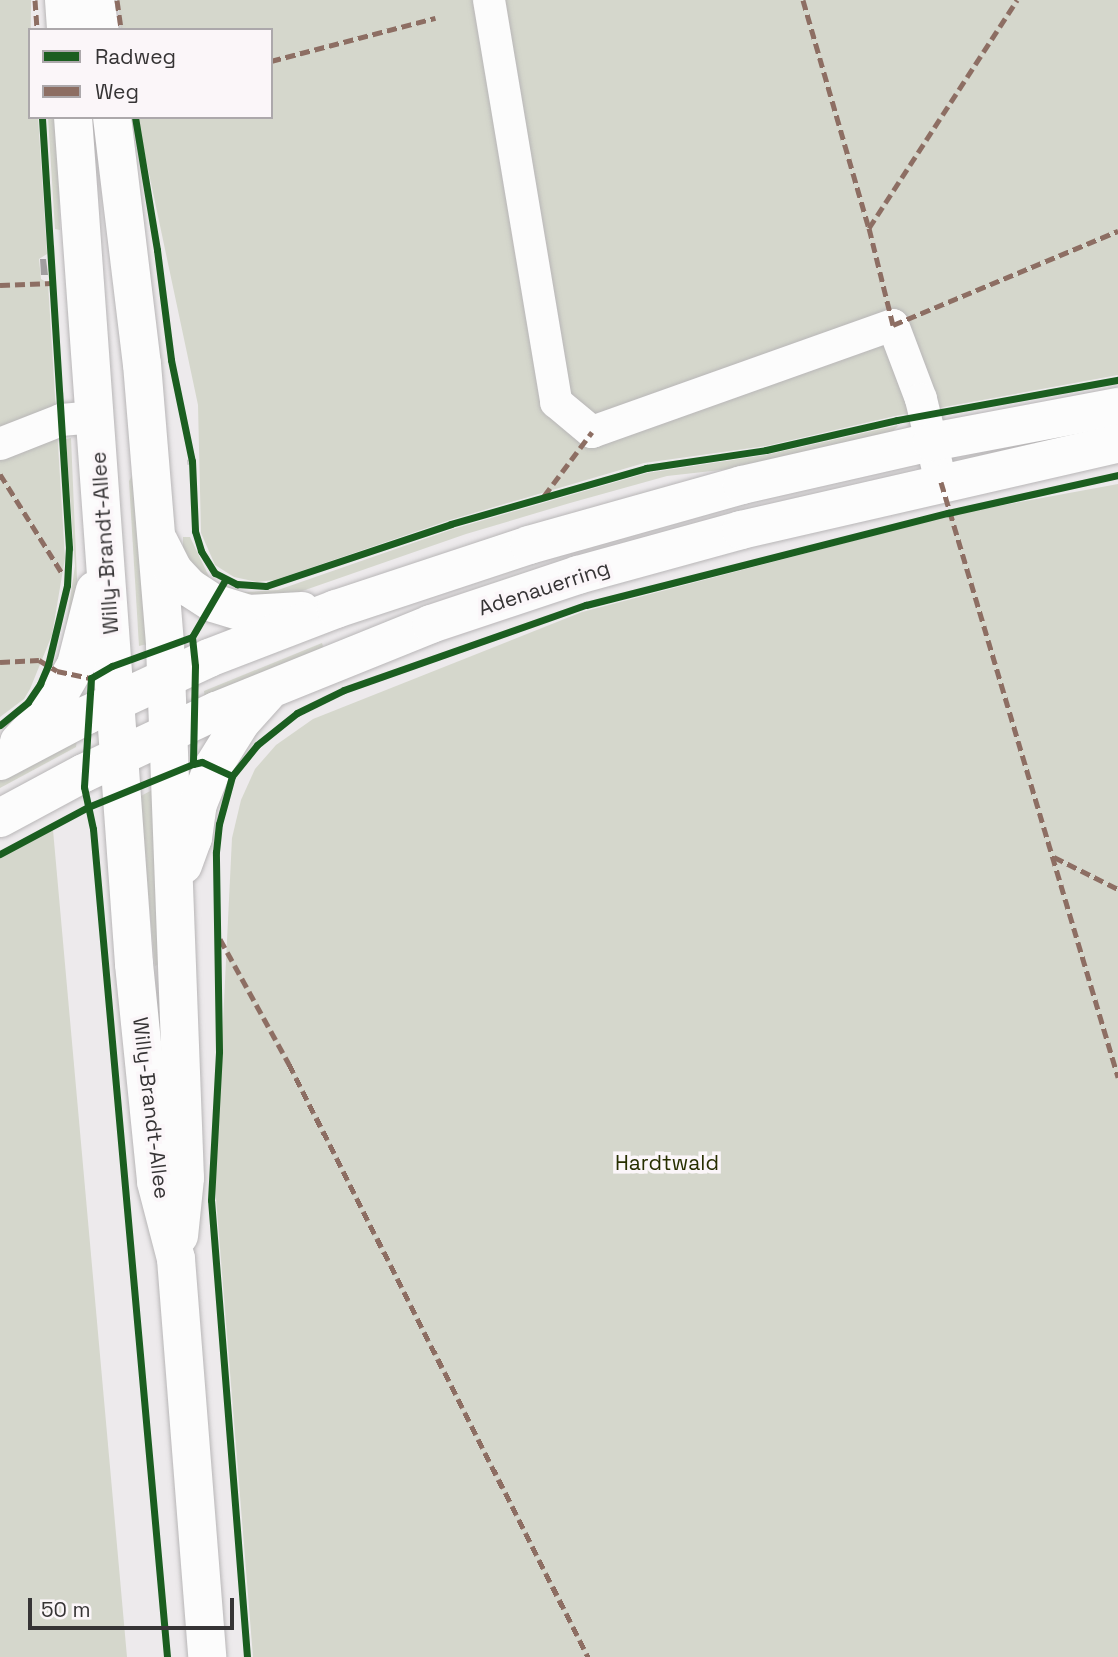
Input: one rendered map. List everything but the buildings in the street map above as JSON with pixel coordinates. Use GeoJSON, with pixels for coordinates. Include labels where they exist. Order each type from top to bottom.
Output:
{"type":"FeatureCollection","features":[{"type":"Feature","properties":{"kind":"main road"},"geometry":{"type":"LineString","coordinates":[[64,0],[66,28]]}},
{"type":"Feature","properties":{"kind":"main road"},"geometry":{"type":"LineString","coordinates":[[96,0],[100,28]]}},
{"type":"Feature","properties":{"kind":"main road","name":"Willy-Brandt-Allee"},"geometry":{"type":"LineString","coordinates":[[73,119],[97,417],[134,964],[156,1182],[176,1259],[207,1657]]}},
{"type":"Feature","properties":{"kind":"main road","name":"Willy-Brandt-Allee"},"geometry":{"type":"LineString","coordinates":[[112,119],[142,364],[158,540],[166,680],[185,1178],[176,1259]]}},
{"type":"Feature","properties":{"kind":"main road","name":"Adenauerring"},"geometry":{"type":"LineString","coordinates":[[0,761],[209,659],[335,609],[529,545],[684,499],[932,442],[1118,407]]}},
{"type":"Feature","properties":{"kind":"main road","name":"Adenauerring"},"geometry":{"type":"LineString","coordinates":[[0,818],[119,757],[275,685],[431,624],[578,575],[741,530],[941,482],[1118,444]]}},
{"type":"Feature","properties":{"kind":"main road"},"geometry":{"type":"LineString","coordinates":[[158,540],[173,570],[190,588],[229,610],[269,615],[335,609]]}},
{"type":"Feature","properties":{"kind":"main road"},"geometry":{"type":"LineString","coordinates":[[0,761],[51,708],[76,665],[105,554]]}},
{"type":"Feature","properties":{"kind":"main road"},"geometry":{"type":"LineString","coordinates":[[173,904],[193,838],[198,804],[213,767],[240,722],[275,685]]}},
{"type":"Feature","properties":{"kind":"lane"},"geometry":{"type":"LineString","coordinates":[[489,0],[556,401],[592,432],[893,326],[921,399],[941,482]]}},
{"type":"Feature","properties":{"kind":"lane"},"geometry":{"type":"LineString","coordinates":[[0,444],[61,420],[97,417]]}},
{"type":"Feature","properties":{"kind":"green space"},"geometry":{"type":"Polygon","coordinates":[[[0,0],[31,0],[31,28],[28,28],[28,119],[38,119],[47,254],[39,259],[41,279],[48,283],[65,558],[52,635],[30,689],[24,699],[0,717],[0,0]]]}},
{"type":"Feature","properties":{"kind":"green space"},"geometry":{"type":"Polygon","coordinates":[[[118,0],[1118,0],[1118,375],[895,416],[766,446],[644,463],[450,520],[275,580],[257,582],[234,577],[215,565],[201,533],[198,405],[137,119],[273,119],[273,28],[121,28],[118,0]]]}},
{"type":"Feature","properties":{"kind":"green space"},"geometry":{"type":"Polygon","coordinates":[[[48,119],[57,119],[60,230],[55,229],[48,119]]]}},
{"type":"Feature","properties":{"kind":"green space"},"geometry":{"type":"Polygon","coordinates":[[[899,425],[891,433],[730,469],[667,476],[570,503],[466,534],[285,597],[231,593],[278,590],[453,529],[647,473],[766,455],[899,425]]]}},
{"type":"Feature","properties":{"kind":"green space"},"geometry":{"type":"Polygon","coordinates":[[[71,438],[78,602],[61,658],[75,566],[66,439],[71,438]]]}},
{"type":"Feature","properties":{"kind":"green space"},"geometry":{"type":"Polygon","coordinates":[[[132,476],[147,644],[139,646],[129,481],[132,476]]]}},
{"type":"Feature","properties":{"kind":"green space","name":"Hardtwald"},"geometry":{"type":"Polygon","coordinates":[[[1118,484],[1118,1657],[253,1657],[215,1186],[232,838],[241,800],[255,769],[276,745],[313,719],[582,612],[955,514],[1118,484]]]}},
{"type":"Feature","properties":{"kind":"green space"},"geometry":{"type":"Polygon","coordinates":[[[183,537],[190,537],[212,583],[183,557],[183,537]]]}},
{"type":"Feature","properties":{"kind":"green space"},"geometry":{"type":"Polygon","coordinates":[[[322,643],[324,649],[205,700],[204,691],[322,643]]]}},
{"type":"Feature","properties":{"kind":"green space"},"geometry":{"type":"Polygon","coordinates":[[[77,738],[76,747],[0,788],[0,778],[77,738]]]}},
{"type":"Feature","properties":{"kind":"green space"},"geometry":{"type":"Polygon","coordinates":[[[154,789],[159,964],[155,966],[139,797],[154,789]]]}},
{"type":"Feature","properties":{"kind":"green space"},"geometry":{"type":"Polygon","coordinates":[[[53,830],[127,1657],[0,1657],[0,856],[53,830]]]}},
{"type":"Feature","properties":{"kind":"marked path"},"geometry":{"type":"LineString","coordinates":[[35,0],[37,28]]}},
{"type":"Feature","properties":{"kind":"marked path"},"geometry":{"type":"LineString","coordinates":[[117,0],[121,28]]}},
{"type":"Feature","properties":{"kind":"marked path"},"geometry":{"type":"LineString","coordinates":[[803,0],[869,228],[893,325],[1118,231]]}},
{"type":"Feature","properties":{"kind":"marked path"},"geometry":{"type":"LineString","coordinates":[[869,228],[1017,0]]}},
{"type":"Feature","properties":{"kind":"marked path"},"geometry":{"type":"LineString","coordinates":[[273,60],[435,18]]}},
{"type":"Feature","properties":{"kind":"marked path"},"geometry":{"type":"LineString","coordinates":[[0,285],[53,283]]}},
{"type":"Feature","properties":{"kind":"marked path"},"geometry":{"type":"LineString","coordinates":[[544,496],[592,432]]}},
{"type":"Feature","properties":{"kind":"marked path"},"geometry":{"type":"LineString","coordinates":[[0,474],[63,575]]}},
{"type":"Feature","properties":{"kind":"marked path"},"geometry":{"type":"LineString","coordinates":[[941,482],[1118,1077]]}},
{"type":"Feature","properties":{"kind":"marked path"},"geometry":{"type":"LineString","coordinates":[[0,662],[39,660],[57,671],[91,678]]}},
{"type":"Feature","properties":{"kind":"marked path"},"geometry":{"type":"LineString","coordinates":[[1054,857],[1118,889]]}},
{"type":"Feature","properties":{"kind":"marked path"},"geometry":{"type":"LineString","coordinates":[[220,939],[289,1064],[588,1657]]}},
{"type":"Feature","properties":{"kind":"cycle path"},"geometry":{"type":"LineString","coordinates":[[0,725],[28,702],[40,684],[48,665],[67,585],[69,548],[42,119]]}},
{"type":"Feature","properties":{"kind":"cycle path"},"geometry":{"type":"LineString","coordinates":[[135,119],[157,250],[171,360],[192,461],[195,531],[201,551],[215,573],[237,584],[266,586],[451,524],[646,468],[766,450],[897,420],[1118,380]]}},
{"type":"Feature","properties":{"kind":"cycle path"},"geometry":{"type":"LineString","coordinates":[[247,1657],[211,1200],[219,1051],[216,852],[219,824],[232,776],[257,745],[297,713],[344,690],[586,605],[948,513],[1118,475]]}},
{"type":"Feature","properties":{"kind":"cycle path"},"geometry":{"type":"LineString","coordinates":[[91,678],[112,666],[192,637],[225,580]]}},
{"type":"Feature","properties":{"kind":"cycle path"},"geometry":{"type":"LineString","coordinates":[[192,637],[195,666],[193,764]]}},
{"type":"Feature","properties":{"kind":"cycle path"},"geometry":{"type":"LineString","coordinates":[[91,678],[84,787],[93,829],[167,1657]]}},
{"type":"Feature","properties":{"kind":"cycle path"},"geometry":{"type":"LineString","coordinates":[[0,854],[88,807],[193,764],[202,762],[232,776]]}}]}
